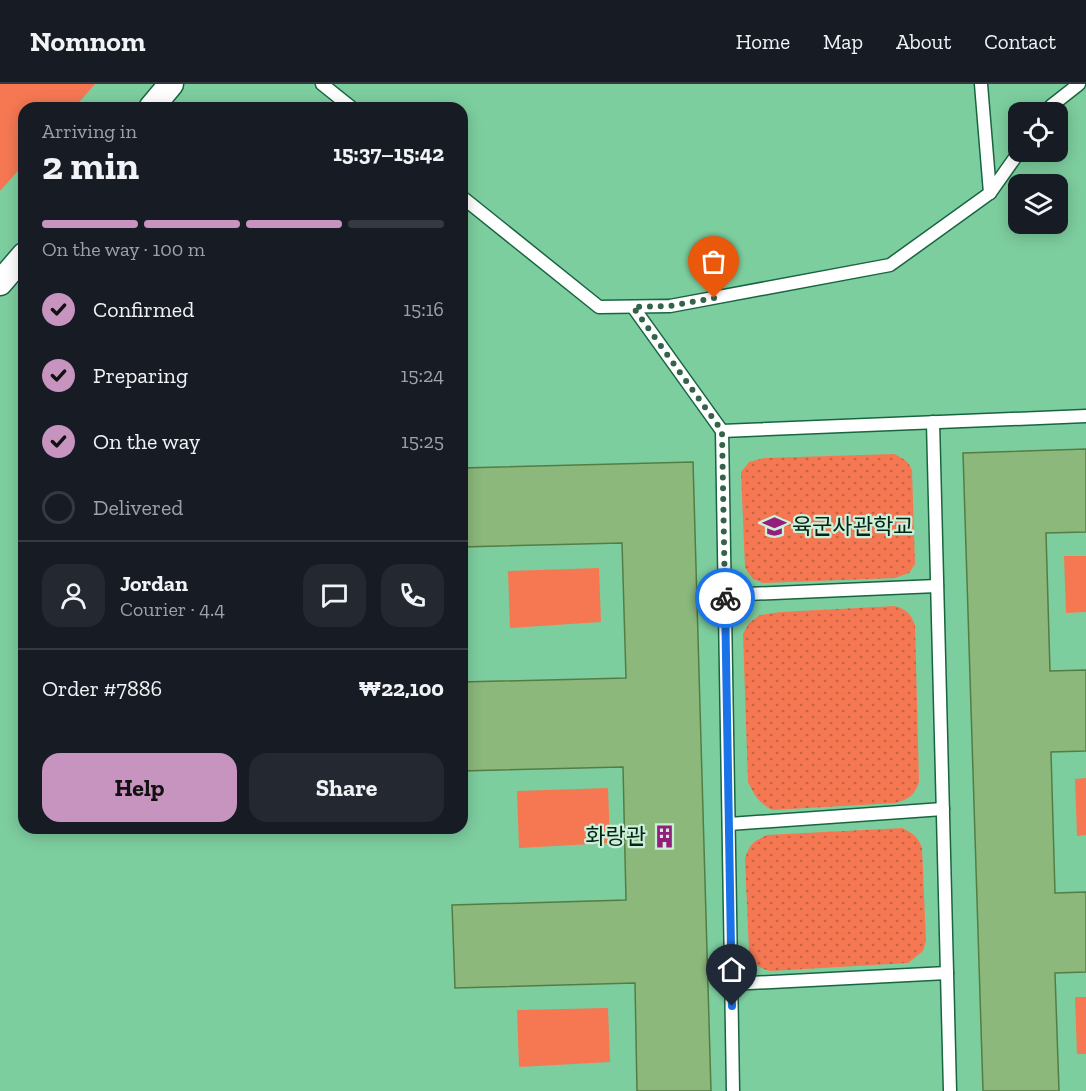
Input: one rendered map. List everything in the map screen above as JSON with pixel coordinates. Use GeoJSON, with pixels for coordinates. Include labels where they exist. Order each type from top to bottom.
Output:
{"type":"FeatureCollection","features":[{"type":"Feature","properties":{"kind":"street"},"geometry":{"type":"LineString","coordinates":[[156,102],[171,84]]}},
{"type":"Feature","properties":{"kind":"street"},"geometry":{"type":"LineString","coordinates":[[0,283],[18,262]]}},
{"type":"Feature","properties":{"kind":"lane"},"geometry":{"type":"LineString","coordinates":[[322,84],[344,102]]}},
{"type":"Feature","properties":{"kind":"lane"},"geometry":{"type":"LineString","coordinates":[[981,84],[990,193]]}},
{"type":"Feature","properties":{"kind":"lane"},"geometry":{"type":"LineString","coordinates":[[1056,102],[1080,84]]}},
{"type":"Feature","properties":{"kind":"lane"},"geometry":{"type":"LineString","coordinates":[[468,202],[599,307],[670,306],[890,266],[990,193],[1012,162]]}},
{"type":"Feature","properties":{"kind":"lane"},"geometry":{"type":"LineString","coordinates":[[633,307],[722,431],[733,1091]]}},
{"type":"Feature","properties":{"kind":"lane"},"geometry":{"type":"LineString","coordinates":[[722,431],[1086,416]]}},
{"type":"Feature","properties":{"kind":"lane"},"geometry":{"type":"LineString","coordinates":[[933,422],[950,1091]]}},
{"type":"Feature","properties":{"kind":"lane"},"geometry":{"type":"LineString","coordinates":[[725,595],[937,586]]}},
{"type":"Feature","properties":{"kind":"lane"},"geometry":{"type":"LineString","coordinates":[[729,824],[943,809]]}},
{"type":"Feature","properties":{"kind":"lane"},"geometry":{"type":"LineString","coordinates":[[731,984],[947,973]]}},
{"type":"Feature","properties":{"kind":"shaded area","name":"육군사관학교"},"geometry":{"type":"Polygon","coordinates":[[[0,84],[1086,84],[1086,1091],[0,1091],[0,84]]]}},
{"type":"Feature","properties":{"kind":"shaded area"},"geometry":{"type":"Polygon","coordinates":[[[0,84],[95,84],[79,102],[18,102],[18,171],[0,191],[0,84]]]}},
{"type":"Feature","properties":{"kind":"shaded area"},"geometry":{"type":"Polygon","coordinates":[[[894,454],[905,460],[912,470],[915,564],[909,573],[895,578],[763,583],[753,579],[745,568],[741,472],[749,462],[764,458],[894,454]]]}},
{"type":"Feature","properties":{"kind":"shaded area"},"geometry":{"type":"Polygon","coordinates":[[[1064,556],[1086,556],[1086,612],[1066,613],[1064,556]]]}},
{"type":"Feature","properties":{"kind":"shaded area"},"geometry":{"type":"Polygon","coordinates":[[[599,568],[601,622],[510,628],[508,571],[599,568]]]}},
{"type":"Feature","properties":{"kind":"shaded area"},"geometry":{"type":"Polygon","coordinates":[[[895,606],[908,612],[915,625],[919,782],[915,790],[908,798],[896,803],[772,810],[767,807],[757,798],[748,782],[743,634],[749,623],[760,615],[781,612],[895,606]]]}},
{"type":"Feature","properties":{"kind":"shaded area"},"geometry":{"type":"Polygon","coordinates":[[[1086,778],[1086,835],[1077,836],[1075,779],[1086,778]]]}},
{"type":"Feature","properties":{"kind":"shaded area"},"geometry":{"type":"Polygon","coordinates":[[[608,788],[610,843],[519,848],[517,791],[608,788]]]}},
{"type":"Feature","properties":{"kind":"shaded area"},"geometry":{"type":"Polygon","coordinates":[[[902,828],[915,836],[922,848],[926,941],[923,951],[908,963],[770,971],[756,964],[749,951],[745,859],[753,844],[767,835],[902,828]]]}},
{"type":"Feature","properties":{"kind":"shaded area"},"geometry":{"type":"Polygon","coordinates":[[[1075,997],[1086,997],[1086,1054],[1077,1054],[1075,997]]]}},
{"type":"Feature","properties":{"kind":"shaded area"},"geometry":{"type":"Polygon","coordinates":[[[608,1008],[610,1062],[519,1067],[517,1010],[608,1008]]]}},
{"type":"Feature","properties":{"kind":"building"},"geometry":{"type":"Polygon","coordinates":[[[1086,449],[1086,532],[1046,533],[1050,671],[1086,670],[1086,751],[1051,752],[1055,893],[1086,892],[1086,972],[1055,973],[1059,1091],[983,1091],[963,453],[1086,449]]]}},
{"type":"Feature","properties":{"kind":"building","name":"화랑관"},"geometry":{"type":"Polygon","coordinates":[[[693,462],[711,1091],[637,1091],[635,983],[455,988],[452,905],[626,900],[623,767],[468,771],[468,682],[626,678],[622,543],[468,547],[468,468],[693,462]]]}},
{"type":"Feature","properties":{"kind":"way so far"},"geometry":{"type":"LineString","coordinates":[[714,298],[670,306],[633,307],[722,431],[725,598]]}},
{"type":"Feature","properties":{"kind":"place","name":"육군사관학교"},"geometry":{"type":"Point","coordinates":[774,526]}},
{"type":"Feature","properties":{"kind":"place","name":"화랑관"},"geometry":{"type":"Point","coordinates":[664,836]}},
{"type":"Feature","properties":{"kind":"route"},"geometry":{"type":"LineString","coordinates":[[725,598],[732,1006]]}}]}
